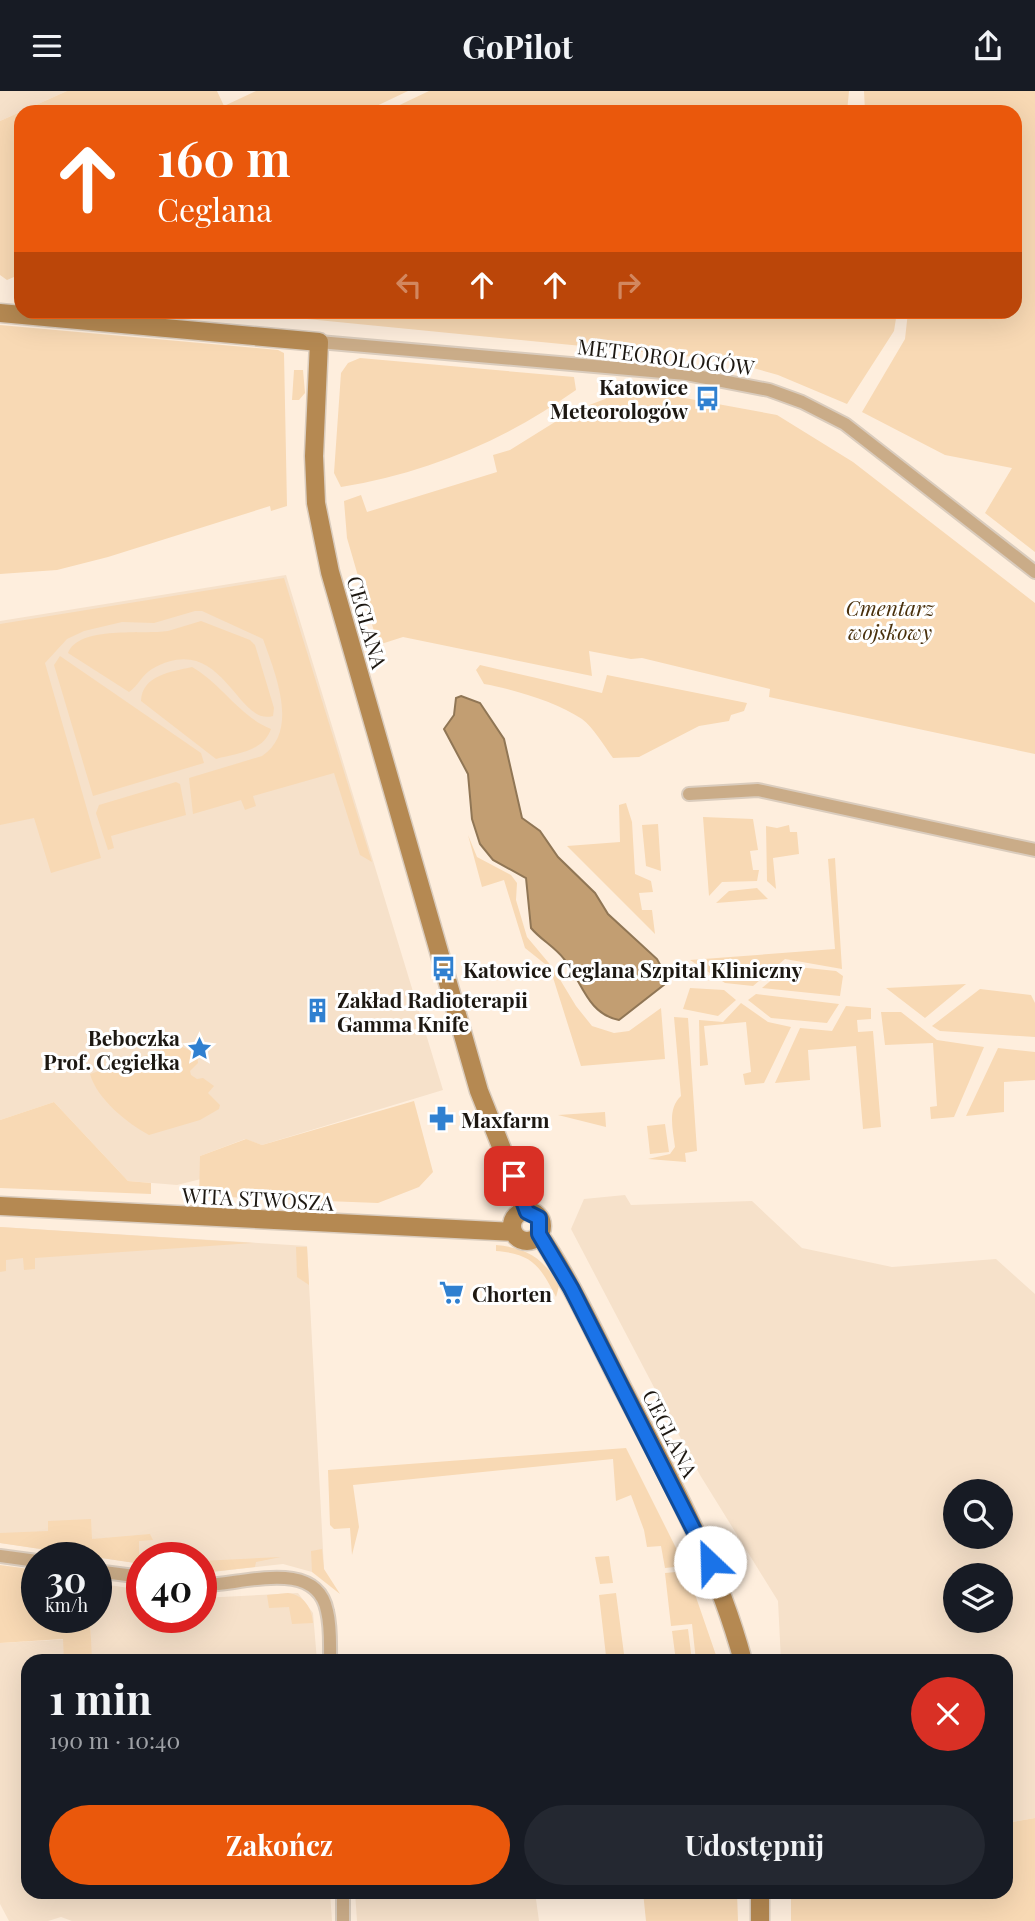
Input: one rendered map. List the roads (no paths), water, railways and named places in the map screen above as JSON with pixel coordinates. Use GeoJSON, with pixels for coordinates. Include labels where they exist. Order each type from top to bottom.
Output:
{"type":"FeatureCollection","features":[{"type":"Feature","properties":{"kind":"street"},"geometry":{"type":"LineString","coordinates":[[66,319],[319,342]]}},
{"type":"Feature","properties":{"kind":"street","name":"METEOROLOGÓW"},"geometry":{"type":"LineString","coordinates":[[319,342],[685,374],[769,390],[816,408],[867,439],[1035,572]]}},
{"type":"Feature","properties":{"kind":"street","name":"CEGLANA"},"geometry":{"type":"LineString","coordinates":[[319,342],[314,456],[316,503],[330,572],[477,1082],[527,1212]]}},
{"type":"Feature","properties":{"kind":"street"},"geometry":{"type":"LineString","coordinates":[[689,794],[758,790],[1035,850]]}},
{"type":"Feature","properties":{"kind":"street","name":"WITA STWOSZA"},"geometry":{"type":"LineString","coordinates":[[0,1206],[513,1232]]}},
{"type":"Feature","properties":{"kind":"street"},"geometry":{"type":"LineString","coordinates":[[527,1212],[539,1218],[539,1234],[526,1241],[513,1232],[514,1219],[527,1212]]}},
{"type":"Feature","properties":{"kind":"street","name":"CEGLANA"},"geometry":{"type":"LineString","coordinates":[[539,1234],[571,1288],[696,1531],[717,1578],[741,1654]]}},
{"type":"Feature","properties":{"kind":"street"},"geometry":{"type":"LineString","coordinates":[[0,1556],[21,1559]]}},
{"type":"Feature","properties":{"kind":"street"},"geometry":{"type":"LineString","coordinates":[[217,1584],[285,1578],[309,1584],[320,1595],[327,1609],[330,1654]]}},
{"type":"Feature","properties":{"kind":"street"},"geometry":{"type":"LineString","coordinates":[[343,1899],[343,1921]]}},
{"type":"Feature","properties":{"kind":"street"},"geometry":{"type":"LineString","coordinates":[[760,1899],[760,1921]]}},
{"type":"Feature","properties":{"kind":"place","name":"Katowice Meteorologów"},"geometry":{"type":"Point","coordinates":[708,398]}},
{"type":"Feature","properties":{"kind":"place","name":"Katowice Ceglana Szpital Kliniczny"},"geometry":{"type":"Point","coordinates":[443,969]}},
{"type":"Feature","properties":{"kind":"place","name":"Zakład Radioterapii Gamma Knife"},"geometry":{"type":"Point","coordinates":[317,1011]}},
{"type":"Feature","properties":{"kind":"place","name":"Beboczka Prof. Cegiełka"},"geometry":{"type":"Point","coordinates":[200,1049]}},
{"type":"Feature","properties":{"kind":"place","name":"Maxfarm"},"geometry":{"type":"Point","coordinates":[441,1119]}},
{"type":"Feature","properties":{"kind":"place","name":"Chorten"},"geometry":{"type":"Point","coordinates":[452,1293]}},
{"type":"Feature","properties":{"kind":"park label","name":"Cmentarz wojskowy"},"geometry":{"type":"Point","coordinates":[890,619]}}]}
